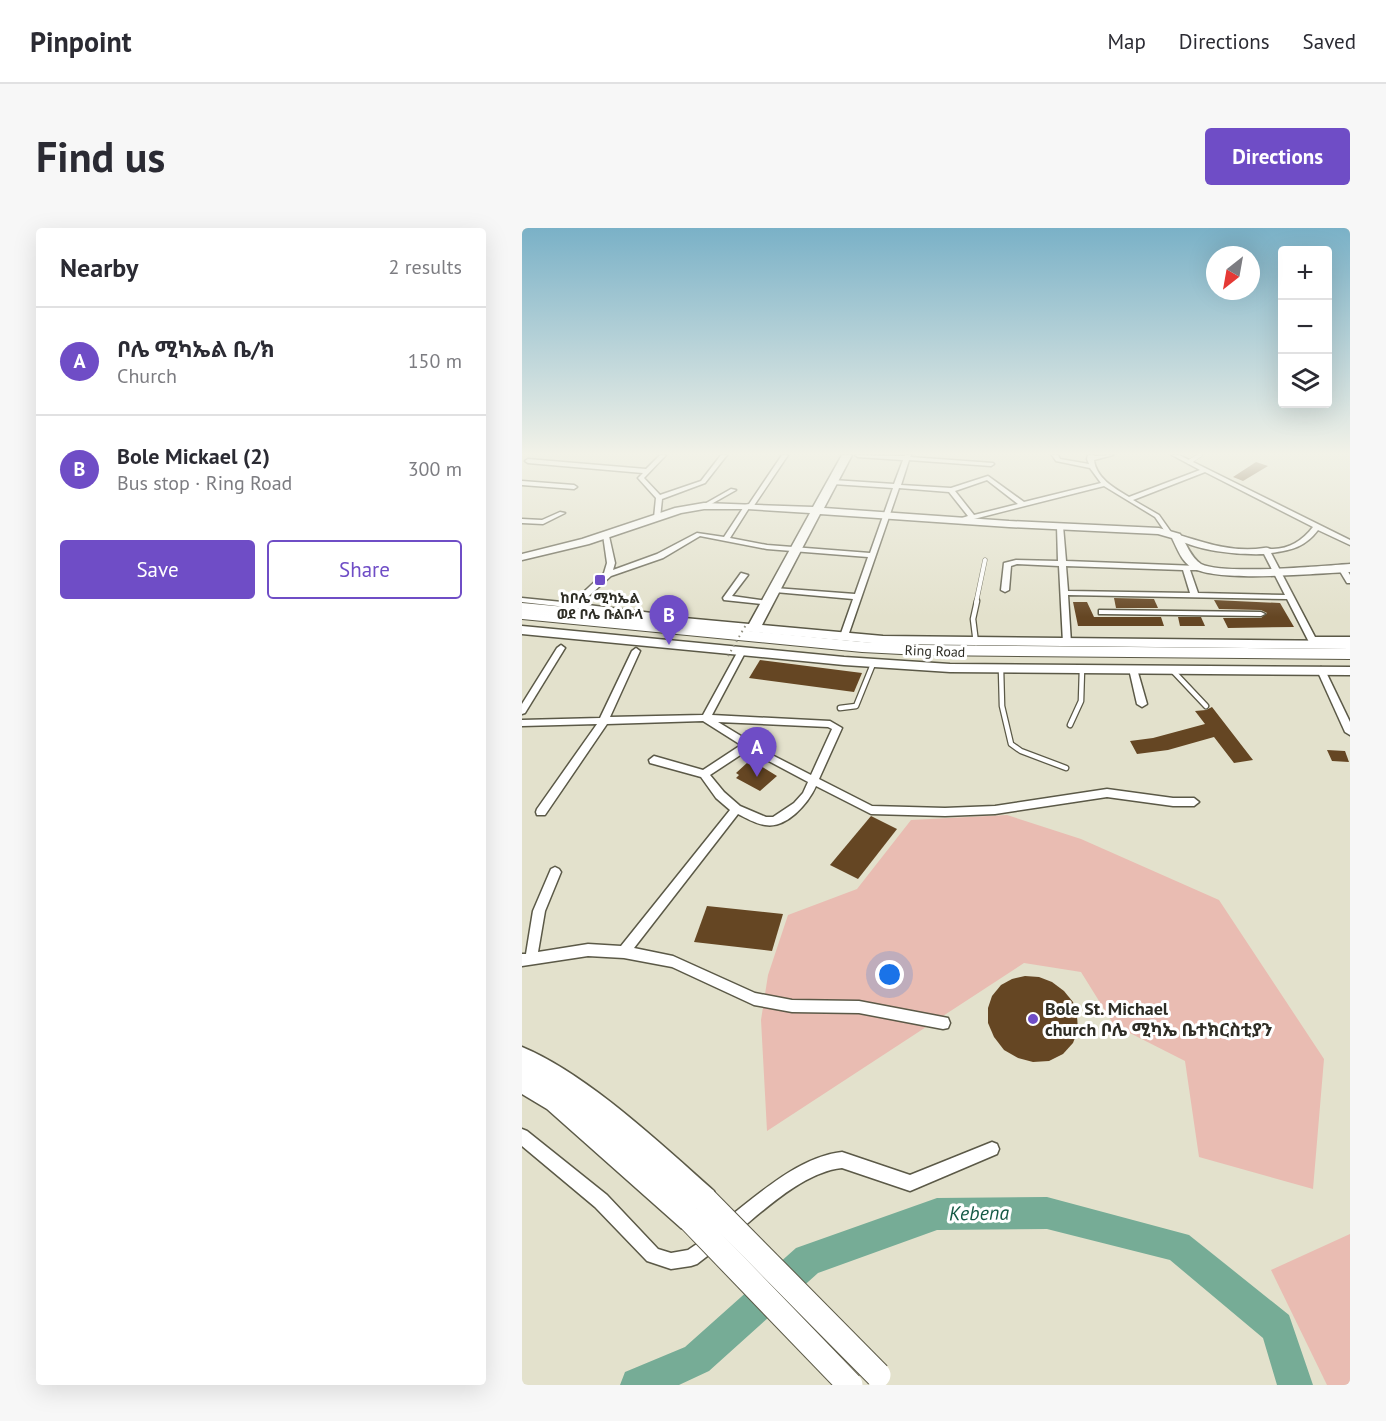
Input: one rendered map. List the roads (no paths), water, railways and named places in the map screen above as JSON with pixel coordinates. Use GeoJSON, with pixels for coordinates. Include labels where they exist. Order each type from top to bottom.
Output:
{"type":"FeatureCollection","features":[{"type":"Feature","properties":{"kind":"highway","name":"Ring Road"},"geometry":{"type":"LineString","coordinates":[[522,614],[637,637],[921,650],[1350,654]]}},
{"type":"Feature","properties":{"kind":"highway","name":"Ring Road"},"geometry":{"type":"LineString","coordinates":[[522,623],[637,637],[846,654],[970,660],[1350,663]]}},
{"type":"Feature","properties":{"kind":"street"},"geometry":{"type":"LineString","coordinates":[[657,518],[658,509]]}},
{"type":"Feature","properties":{"kind":"street"},"geometry":{"type":"LineString","coordinates":[[522,557],[605,536],[657,518],[692,509]]}},
{"type":"Feature","properties":{"kind":"street"},"geometry":{"type":"LineString","coordinates":[[726,540],[747,509]]}},
{"type":"Feature","properties":{"kind":"street"},"geometry":{"type":"LineString","coordinates":[[783,509],[1172,534],[1215,549],[1281,549],[1303,542],[1317,526]]}},
{"type":"Feature","properties":{"kind":"street"},"geometry":{"type":"LineString","coordinates":[[750,626],[775,590],[819,509]]}},
{"type":"Feature","properties":{"kind":"street"},"geometry":{"type":"LineString","coordinates":[[844,636],[889,509]]}},
{"type":"Feature","properties":{"kind":"street"},"geometry":{"type":"LineString","coordinates":[[965,509],[972,518]]}},
{"type":"Feature","properties":{"kind":"street"},"geometry":{"type":"LineString","coordinates":[[958,521],[1004,509]]}},
{"type":"Feature","properties":{"kind":"street"},"geometry":{"type":"LineString","coordinates":[[1144,509],[1156,516],[1198,568]]}},
{"type":"Feature","properties":{"kind":"street"},"geometry":{"type":"LineString","coordinates":[[1283,509],[1350,543]]}},
{"type":"Feature","properties":{"kind":"street"},"geometry":{"type":"LineString","coordinates":[[522,521],[543,522],[562,513]]}},
{"type":"Feature","properties":{"kind":"street"},"geometry":{"type":"LineString","coordinates":[[1060,526],[1067,643]]}},
{"type":"Feature","properties":{"kind":"street"},"geometry":{"type":"LineString","coordinates":[[575,605],[608,574],[660,556],[697,534],[749,545],[873,555]]}},
{"type":"Feature","properties":{"kind":"street"},"geometry":{"type":"LineString","coordinates":[[605,536],[611,563],[608,574]]}},
{"type":"Feature","properties":{"kind":"street"},"geometry":{"type":"LineString","coordinates":[[1266,550],[1313,642]]}},
{"type":"Feature","properties":{"kind":"street"},"geometry":{"type":"LineString","coordinates":[[1005,590],[1009,563],[1278,571],[1346,568],[1350,580]]}},
{"type":"Feature","properties":{"kind":"street"},"geometry":{"type":"LineString","coordinates":[[1185,569],[1195,595]]}},
{"type":"Feature","properties":{"kind":"street"},"geometry":{"type":"LineString","coordinates":[[744,575],[728,598],[767,603]]}},
{"type":"Feature","properties":{"kind":"street"},"geometry":{"type":"LineString","coordinates":[[775,590],[859,597]]}},
{"type":"Feature","properties":{"kind":"street"},"geometry":{"type":"LineString","coordinates":[[1064,594],[1291,597]]}},
{"type":"Feature","properties":{"kind":"street"},"geometry":{"type":"LineString","coordinates":[[1159,595],[1166,612]]}},
{"type":"Feature","properties":{"kind":"street"},"geometry":{"type":"LineString","coordinates":[[522,600],[575,605],[710,625]]}},
{"type":"Feature","properties":{"kind":"street"},"geometry":{"type":"LineString","coordinates":[[522,607],[844,636],[976,643],[1350,640]]}},
{"type":"Feature","properties":{"kind":"street"},"geometry":{"type":"LineString","coordinates":[[1102,612],[1262,615]]}},
{"type":"Feature","properties":{"kind":"street"},"geometry":{"type":"LineString","coordinates":[[522,630],[873,663],[1001,669],[1350,671]]}},
{"type":"Feature","properties":{"kind":"street"},"geometry":{"type":"LineString","coordinates":[[541,812],[603,722],[637,637]]}},
{"type":"Feature","properties":{"kind":"street"},"geometry":{"type":"LineString","coordinates":[[1313,642],[1350,645]]}},
{"type":"Feature","properties":{"kind":"street"},"geometry":{"type":"LineString","coordinates":[[522,711],[561,648]]}},
{"type":"Feature","properties":{"kind":"street"},"geometry":{"type":"LineString","coordinates":[[706,718],[742,651]]}},
{"type":"Feature","properties":{"kind":"street"},"geometry":{"type":"LineString","coordinates":[[1133,669],[1142,704]]}},
{"type":"Feature","properties":{"kind":"street"},"geometry":{"type":"LineString","coordinates":[[1321,670],[1350,732]]}},
{"type":"Feature","properties":{"kind":"street"},"geometry":{"type":"LineString","coordinates":[[706,718],[748,745],[871,810],[996,810],[1107,794],[1173,802],[1194,802]]}},
{"type":"Feature","properties":{"kind":"street"},"geometry":{"type":"LineString","coordinates":[[522,724],[706,718],[834,725],[837,728],[807,795],[798,807],[775,821],[765,821],[736,809],[720,795],[704,774],[654,760]]}},
{"type":"Feature","properties":{"kind":"street"},"geometry":{"type":"LineString","coordinates":[[704,774],[748,745]]}},
{"type":"Feature","properties":{"kind":"street"},"geometry":{"type":"LineString","coordinates":[[624,952],[736,809]]}},
{"type":"Feature","properties":{"kind":"street"},"geometry":{"type":"LineString","coordinates":[[555,872],[539,911],[526,959],[588,950],[624,952],[673,962],[754,999],[792,1006],[859,1007],[944,1023]]}},
{"type":"Feature","properties":{"kind":"street"},"geometry":{"type":"LineString","coordinates":[[522,1058],[554,1076],[617,1122],[698,1209],[850,1385]]}},
{"type":"Feature","properties":{"kind":"street"},"geometry":{"type":"LineString","coordinates":[[522,1082],[555,1101],[698,1209],[883,1380]]}},
{"type":"Feature","properties":{"kind":"street"},"geometry":{"type":"LineString","coordinates":[[522,1136],[601,1202],[653,1255],[671,1260],[691,1258],[782,1187],[830,1160],[842,1160],[910,1184],[992,1149]]}},
{"type":"Feature","properties":{"kind":"lane"},"geometry":{"type":"LineString","coordinates":[[976,643],[973,619],[984,560]]}},
{"type":"Feature","properties":{"kind":"lane"},"geometry":{"type":"LineString","coordinates":[[840,708],[856,706],[873,663]]}},
{"type":"Feature","properties":{"kind":"lane"},"geometry":{"type":"LineString","coordinates":[[1001,669],[1002,706],[1011,744],[1021,751],[1066,768]]}},
{"type":"Feature","properties":{"kind":"lane"},"geometry":{"type":"LineString","coordinates":[[1070,725],[1081,701],[1082,669]]}},
{"type":"Feature","properties":{"kind":"lane"},"geometry":{"type":"LineString","coordinates":[[1171,669],[1206,706]]}},
{"type":"Feature","properties":{"kind":"waterway","name":"Kebena"},"geometry":{"type":"LineString","coordinates":[[638,1385],[697,1359],[808,1260],[937,1214],[1047,1213],[1178,1246],[1277,1327],[1295,1385]]}},
{"type":"Feature","properties":{"kind":"place","name":"ከቦሌ ሚካኤል ወደ ቦሌ ቡልቡላ"},"geometry":{"type":"Point","coordinates":[600,580]}},
{"type":"Feature","properties":{"kind":"place","name":"Bole Mickael (2)"},"geometry":{"type":"Point","coordinates":[669,645]}},
{"type":"Feature","properties":{"kind":"place","name":"ቦሌ ሚካኤል ቤ/ክ"},"geometry":{"type":"Point","coordinates":[757,777]}},
{"type":"Feature","properties":{"kind":"place","name":"Bole St. Michael church ቦሌ ሚካኤ ቤተክርስቲያን"},"geometry":{"type":"Point","coordinates":[1033,1019]}}]}
